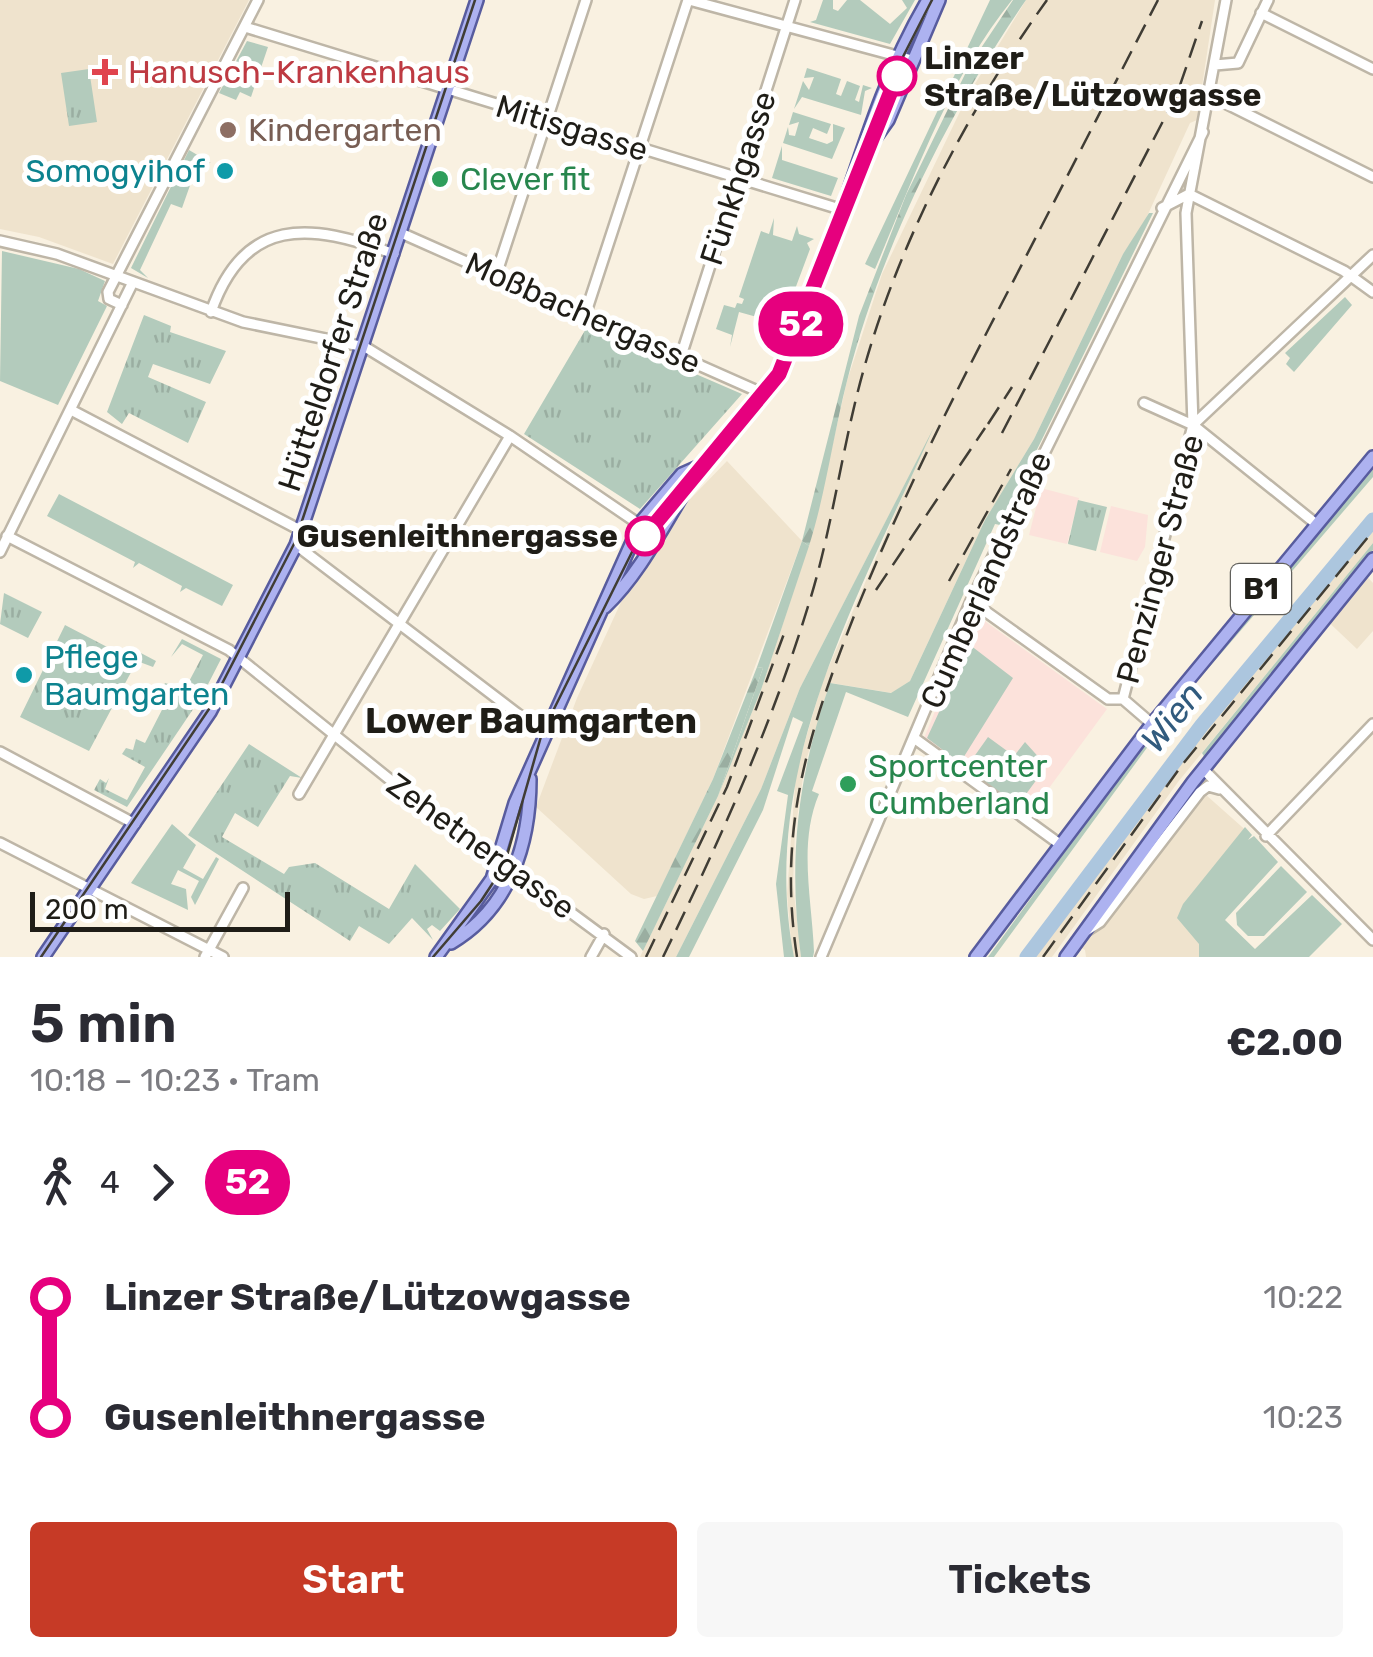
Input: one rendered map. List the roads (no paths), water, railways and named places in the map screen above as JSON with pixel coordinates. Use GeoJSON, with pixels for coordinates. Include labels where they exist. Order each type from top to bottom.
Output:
{"type":"FeatureCollection","features":[{"type":"Feature","properties":{"kind":"main road","name":"Hütteldorfer Straße"},"geometry":{"type":"LineString","coordinates":[[44,957],[210,712],[296,545],[478,0]]}},
{"type":"Feature","properties":{"kind":"main road"},"geometry":{"type":"LineString","coordinates":[[605,607],[624,588],[700,466],[764,394],[786,356],[863,155],[874,110],[896,56],[928,0]]}},
{"type":"Feature","properties":{"kind":"main road"},"geometry":{"type":"LineString","coordinates":[[863,155],[888,120],[939,0]]}},
{"type":"Feature","properties":{"kind":"main road","name":"B1"},"geometry":{"type":"LineString","coordinates":[[976,957],[1152,724],[1373,457]]}},
{"type":"Feature","properties":{"kind":"main road"},"geometry":{"type":"LineString","coordinates":[[446,946],[498,863],[515,803],[641,522],[682,474],[700,466]]}},
{"type":"Feature","properties":{"kind":"main road","name":"B1"},"geometry":{"type":"LineString","coordinates":[[1066,957],[1204,768],[1371,567]]}},
{"type":"Feature","properties":{"kind":"main road"},"geometry":{"type":"LineString","coordinates":[[436,957],[492,909],[515,871],[528,815],[530,774]]}},
{"type":"Feature","properties":{"kind":"street"},"geometry":{"type":"LineString","coordinates":[[122,305],[108,297],[116,274],[258,0]]}},
{"type":"Feature","properties":{"kind":"street"},"geometry":{"type":"LineString","coordinates":[[496,275],[586,0]]}},
{"type":"Feature","properties":{"kind":"street"},"geometry":{"type":"LineString","coordinates":[[585,315],[689,0],[912,60]]}},
{"type":"Feature","properties":{"kind":"street","name":"Fünkhgasse"},"geometry":{"type":"LineString","coordinates":[[681,356],[795,0]]}},
{"type":"Feature","properties":{"kind":"street","name":"Cumberlandstraße"},"geometry":{"type":"LineString","coordinates":[[1192,425],[1186,213],[1226,0]]}},
{"type":"Feature","properties":{"kind":"street"},"geometry":{"type":"LineString","coordinates":[[1215,65],[1238,63],[1268,0]]}},
{"type":"Feature","properties":{"kind":"street"},"geometry":{"type":"LineString","coordinates":[[1262,13],[1373,69]]}},
{"type":"Feature","properties":{"kind":"street","name":"Mitisgasse"},"geometry":{"type":"LineString","coordinates":[[245,27],[843,210]]}},
{"type":"Feature","properties":{"kind":"street"},"geometry":{"type":"LineString","coordinates":[[1210,96],[1373,177]]}},
{"type":"Feature","properties":{"kind":"street","name":"Cumberlandstraße"},"geometry":{"type":"LineString","coordinates":[[825,957],[972,601],[1162,208],[1203,132]]}},
{"type":"Feature","properties":{"kind":"street"},"geometry":{"type":"LineString","coordinates":[[1162,208],[1190,194],[1352,276],[1373,292]]}},
{"type":"Feature","properties":{"kind":"street","name":"Moßbachergasse"},"geometry":{"type":"LineString","coordinates":[[401,233],[764,394]]}},
{"type":"Feature","properties":{"kind":"street"},"geometry":{"type":"LineString","coordinates":[[211,312],[237,258],[264,241],[322,236],[394,254]]}},
{"type":"Feature","properties":{"kind":"street"},"geometry":{"type":"LineString","coordinates":[[0,243],[116,274],[211,312],[364,346],[510,436],[655,535]]}},
{"type":"Feature","properties":{"kind":"street","name":"Penzinger Straße"},"geometry":{"type":"LineString","coordinates":[[1123,699],[1192,425],[1373,254]]}},
{"type":"Feature","properties":{"kind":"street"},"geometry":{"type":"LineString","coordinates":[[1,548],[134,282]]}},
{"type":"Feature","properties":{"kind":"street"},"geometry":{"type":"LineString","coordinates":[[1144,403],[1192,425],[1316,523]]}},
{"type":"Feature","properties":{"kind":"street"},"geometry":{"type":"LineString","coordinates":[[70,410],[302,530]]}},
{"type":"Feature","properties":{"kind":"street"},"geometry":{"type":"LineString","coordinates":[[299,794],[510,436]]}},
{"type":"Feature","properties":{"kind":"street","name":"Zehetnergasse"},"geometry":{"type":"LineString","coordinates":[[7,536],[239,657],[333,738],[498,863],[515,871],[632,957]]}},
{"type":"Feature","properties":{"kind":"street"},"geometry":{"type":"LineString","coordinates":[[296,545],[544,734]]}},
{"type":"Feature","properties":{"kind":"street"},"geometry":{"type":"LineString","coordinates":[[972,601],[1108,699],[1123,699],[1152,724]]}},
{"type":"Feature","properties":{"kind":"street"},"geometry":{"type":"LineString","coordinates":[[1266,836],[1373,724]]}},
{"type":"Feature","properties":{"kind":"street"},"geometry":{"type":"LineString","coordinates":[[914,738],[1060,845]]}},
{"type":"Feature","properties":{"kind":"street"},"geometry":{"type":"LineString","coordinates":[[0,752],[135,824]]}},
{"type":"Feature","properties":{"kind":"street"},"geometry":{"type":"LineString","coordinates":[[1204,768],[1266,836],[1373,940]]}},
{"type":"Feature","properties":{"kind":"street"},"geometry":{"type":"LineString","coordinates":[[1079,936],[1100,922],[1200,792],[1208,786],[1219,788]]}},
{"type":"Feature","properties":{"kind":"street"},"geometry":{"type":"LineString","coordinates":[[0,843],[207,954],[223,957]]}},
{"type":"Feature","properties":{"kind":"street"},"geometry":{"type":"LineString","coordinates":[[207,954],[244,888]]}},
{"type":"Feature","properties":{"kind":"street"},"geometry":{"type":"LineString","coordinates":[[591,957],[604,934]]}},
{"type":"Feature","properties":{"kind":"waterway","name":"Wien"},"geometry":{"type":"LineString","coordinates":[[1027,957],[1202,725],[1373,520]]}},
{"type":"Feature","properties":{"kind":"tram line"},"geometry":{"type":"LineString","coordinates":[[41,957],[209,709],[295,542],[475,0]]}},
{"type":"Feature","properties":{"kind":"tram line"},"geometry":{"type":"LineString","coordinates":[[433,957],[481,901],[504,866],[542,733],[637,542],[668,499],[755,403],[779,366],[888,86],[932,0]]}},
{"type":"Feature","properties":{"kind":"tram line","name":"52"},"geometry":{"type":"LineString","coordinates":[[645,536],[758,405],[779,374],[897,76]]}},
{"type":"Feature","properties":{"kind":"railway"},"geometry":{"type":"LineString","coordinates":[[663,957],[744,782],[795,646],[818,572],[863,372],[896,274],[964,132],[1047,0]]}},
{"type":"Feature","properties":{"kind":"railway"},"geometry":{"type":"LineString","coordinates":[[797,957],[792,910],[794,822],[811,738],[839,655],[935,434],[1158,0]]}},
{"type":"Feature","properties":{"kind":"railway"},"geometry":{"type":"LineString","coordinates":[[1002,433],[1177,94],[1202,21]]}},
{"type":"Feature","properties":{"kind":"railway"},"geometry":{"type":"LineString","coordinates":[[988,424],[1012,387]]}},
{"type":"Feature","properties":{"kind":"railway"},"geometry":{"type":"LineString","coordinates":[[876,590],[985,428]]}},
{"type":"Feature","properties":{"kind":"railway"},"geometry":{"type":"LineString","coordinates":[[949,581],[1011,469]]}},
{"type":"Feature","properties":{"kind":"railway"},"geometry":{"type":"LineString","coordinates":[[1043,957],[1182,765],[1373,531]]}},
{"type":"Feature","properties":{"kind":"railway"},"geometry":{"type":"LineString","coordinates":[[646,957],[727,787],[785,631]]}},
{"type":"Feature","properties":{"kind":"place","name":"Hanusch-Krankenhaus"},"geometry":{"type":"Point","coordinates":[105,72]}},
{"type":"Feature","properties":{"kind":"place","name":"Linzer Straße/Lützowgasse"},"geometry":{"type":"Point","coordinates":[897,76]}},
{"type":"Feature","properties":{"kind":"place","name":"Kindergarten"},"geometry":{"type":"Point","coordinates":[228,130]}},
{"type":"Feature","properties":{"kind":"place","name":"Somogyihof"},"geometry":{"type":"Point","coordinates":[225,171]}},
{"type":"Feature","properties":{"kind":"place","name":"Clever fit"},"geometry":{"type":"Point","coordinates":[440,179]}},
{"type":"Feature","properties":{"kind":"place","name":"Gusenleithnergasse"},"geometry":{"type":"Point","coordinates":[645,536]}},
{"type":"Feature","properties":{"kind":"place","name":"Pflege Baumgarten"},"geometry":{"type":"Point","coordinates":[24,675]}},
{"type":"Feature","properties":{"kind":"place","name":"Sportcenter Cumberland"},"geometry":{"type":"Point","coordinates":[848,784]}},
{"type":"Feature","properties":{"kind":"district","name":"Lower Baumgarten"},"geometry":{"type":"Point","coordinates":[531,721]}}]}
